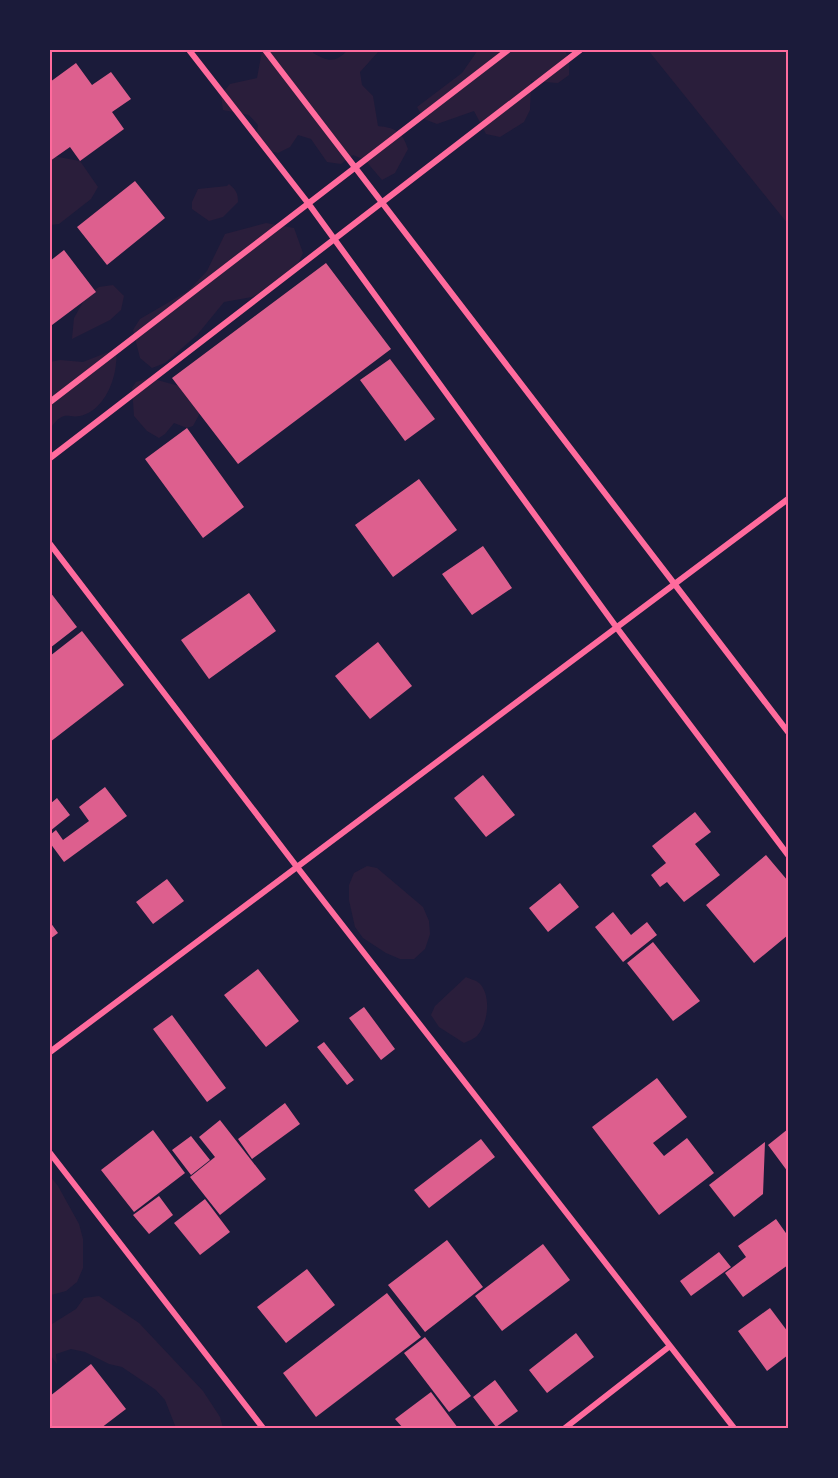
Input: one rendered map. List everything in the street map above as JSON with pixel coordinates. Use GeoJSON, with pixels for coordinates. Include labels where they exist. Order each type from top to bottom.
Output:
{"type":"FeatureCollection","features":[{"type":"Feature","properties":{"kind":"street"},"geometry":{"type":"LineString","coordinates":[[189,50],[308,203],[617,628],[789,855]]}},
{"type":"Feature","properties":{"kind":"street"},"geometry":{"type":"LineString","coordinates":[[265,50],[789,732]]}},
{"type":"Feature","properties":{"kind":"street"},"geometry":{"type":"LineString","coordinates":[[50,402],[508,50]]}},
{"type":"Feature","properties":{"kind":"street"},"geometry":{"type":"LineString","coordinates":[[50,458],[580,50]]}},
{"type":"Feature","properties":{"kind":"street"},"geometry":{"type":"LineString","coordinates":[[50,1052],[789,499]]}},
{"type":"Feature","properties":{"kind":"street"},"geometry":{"type":"LineString","coordinates":[[50,544],[297,867],[734,1428]]}},
{"type":"Feature","properties":{"kind":"street"},"geometry":{"type":"LineString","coordinates":[[50,1153],[263,1428]]}},
{"type":"Feature","properties":{"kind":"street"},"geometry":{"type":"LineString","coordinates":[[565,1428],[670,1346]]}},
{"type":"Feature","properties":{"kind":"shaded area"},"geometry":{"type":"Polygon","coordinates":[[[260,50],[313,50],[313,53],[332,60],[348,50],[378,50],[360,72],[362,85],[373,96],[378,126],[398,132],[408,149],[395,173],[382,180],[365,160],[353,155],[341,164],[327,162],[311,139],[298,135],[290,147],[278,153],[265,150],[256,139],[258,125],[249,115],[223,110],[221,95],[230,84],[257,78],[262,51],[260,50]]]}},
{"type":"Feature","properties":{"kind":"shaded area"},"geometry":{"type":"Polygon","coordinates":[[[478,50],[565,50],[569,61],[569,75],[558,83],[531,81],[530,110],[524,122],[500,137],[486,134],[474,111],[437,124],[424,119],[417,107],[462,73],[478,50]]]}},
{"type":"Feature","properties":{"kind":"shaded area"},"geometry":{"type":"Polygon","coordinates":[[[648,50],[788,50],[788,224],[648,50]]]}},
{"type":"Feature","properties":{"kind":"shaded area"},"geometry":{"type":"Polygon","coordinates":[[[53,156],[80,161],[98,187],[91,199],[59,224],[50,225],[50,158],[53,156]]]}},
{"type":"Feature","properties":{"kind":"shaded area"},"geometry":{"type":"Polygon","coordinates":[[[229,184],[238,196],[238,202],[223,217],[209,221],[192,209],[192,202],[198,189],[229,184]]]}},
{"type":"Feature","properties":{"kind":"shaded area"},"geometry":{"type":"Polygon","coordinates":[[[266,223],[294,228],[303,253],[297,266],[277,285],[252,297],[224,302],[197,335],[165,363],[152,368],[140,358],[133,330],[140,319],[188,291],[207,271],[225,234],[266,223]]]}},
{"type":"Feature","properties":{"kind":"shaded area"},"geometry":{"type":"Polygon","coordinates":[[[113,285],[124,296],[121,310],[110,320],[72,339],[74,318],[87,295],[99,287],[113,285]]]}},
{"type":"Feature","properties":{"kind":"shaded area"},"geometry":{"type":"Polygon","coordinates":[[[116,349],[113,378],[103,400],[86,414],[60,418],[50,429],[50,362],[60,360],[83,362],[116,349]]]}},
{"type":"Feature","properties":{"kind":"shaded area"},"geometry":{"type":"Polygon","coordinates":[[[150,378],[179,386],[200,413],[193,426],[187,428],[174,423],[159,438],[147,431],[134,416],[132,388],[136,382],[150,378]]]}},
{"type":"Feature","properties":{"kind":"shaded area"},"geometry":{"type":"Polygon","coordinates":[[[367,866],[377,868],[423,907],[429,921],[430,934],[425,949],[414,959],[400,959],[386,953],[363,938],[355,927],[349,900],[349,885],[354,873],[367,866]]]}},
{"type":"Feature","properties":{"kind":"shaded area"},"geometry":{"type":"Polygon","coordinates":[[[466,977],[478,982],[483,988],[487,1010],[481,1031],[476,1037],[464,1043],[439,1027],[431,1015],[435,1006],[466,977]]]}},
{"type":"Feature","properties":{"kind":"shaded area"},"geometry":{"type":"Polygon","coordinates":[[[50,1176],[79,1224],[83,1239],[83,1268],[77,1282],[66,1291],[51,1295],[50,1294],[50,1176]]]}},
{"type":"Feature","properties":{"kind":"shaded area"},"geometry":{"type":"Polygon","coordinates":[[[99,1296],[139,1323],[203,1391],[220,1417],[223,1428],[176,1428],[165,1400],[156,1390],[122,1367],[109,1364],[85,1352],[71,1349],[56,1354],[57,1364],[50,1355],[52,1324],[76,1309],[84,1298],[99,1296]]]}},
{"type":"Feature","properties":{"kind":"building"},"geometry":{"type":"Polygon","coordinates":[[[76,63],[92,85],[111,72],[131,99],[112,112],[124,129],[80,161],[70,147],[50,161],[50,82],[76,63]]]}},
{"type":"Feature","properties":{"kind":"building"},"geometry":{"type":"Polygon","coordinates":[[[135,181],[165,218],[107,265],[77,227],[135,181]]]}},
{"type":"Feature","properties":{"kind":"building"},"geometry":{"type":"Polygon","coordinates":[[[64,250],[96,292],[52,325],[50,321],[50,261],[64,250]]]}},
{"type":"Feature","properties":{"kind":"building"},"geometry":{"type":"Polygon","coordinates":[[[326,263],[391,349],[238,464],[172,378],[326,263]]]}},
{"type":"Feature","properties":{"kind":"building"},"geometry":{"type":"Polygon","coordinates":[[[390,359],[435,419],[405,441],[360,380],[390,359]]]}},
{"type":"Feature","properties":{"kind":"building"},"geometry":{"type":"Polygon","coordinates":[[[187,428],[244,507],[203,538],[145,459],[187,428]]]}},
{"type":"Feature","properties":{"kind":"building"},"geometry":{"type":"Polygon","coordinates":[[[419,479],[457,530],[393,577],[355,525],[419,479]]]}},
{"type":"Feature","properties":{"kind":"building"},"geometry":{"type":"Polygon","coordinates":[[[483,546],[512,588],[472,615],[442,574],[483,546]]]}},
{"type":"Feature","properties":{"kind":"building"},"geometry":{"type":"Polygon","coordinates":[[[50,592],[77,627],[50,648],[50,592]]]}},
{"type":"Feature","properties":{"kind":"building"},"geometry":{"type":"Polygon","coordinates":[[[249,593],[276,631],[209,679],[181,640],[249,593]]]}},
{"type":"Feature","properties":{"kind":"building"},"geometry":{"type":"Polygon","coordinates":[[[82,631],[124,685],[50,742],[50,656],[82,631]]]}},
{"type":"Feature","properties":{"kind":"building"},"geometry":{"type":"Polygon","coordinates":[[[378,642],[412,686],[370,719],[335,676],[378,642]]]}},
{"type":"Feature","properties":{"kind":"building"},"geometry":{"type":"Polygon","coordinates":[[[483,775],[515,815],[486,837],[454,798],[483,775]]]}},
{"type":"Feature","properties":{"kind":"building"},"geometry":{"type":"Polygon","coordinates":[[[105,787],[127,816],[64,862],[50,843],[50,835],[56,830],[63,840],[89,821],[79,807],[105,787]]]}},
{"type":"Feature","properties":{"kind":"building"},"geometry":{"type":"Polygon","coordinates":[[[57,798],[70,815],[50,831],[50,804],[57,798]]]}},
{"type":"Feature","properties":{"kind":"building"},"geometry":{"type":"Polygon","coordinates":[[[695,812],[711,832],[695,844],[720,875],[684,902],[667,882],[660,887],[651,875],[666,863],[652,846],[695,812]]]}},
{"type":"Feature","properties":{"kind":"building"},"geometry":{"type":"Polygon","coordinates":[[[766,855],[788,881],[788,935],[754,963],[706,905],[766,855]]]}},
{"type":"Feature","properties":{"kind":"building"},"geometry":{"type":"Polygon","coordinates":[[[167,879],[184,901],[153,924],[136,902],[167,879]]]}},
{"type":"Feature","properties":{"kind":"building"},"geometry":{"type":"Polygon","coordinates":[[[560,883],[579,907],[548,932],[529,908],[560,883]]]}},
{"type":"Feature","properties":{"kind":"building"},"geometry":{"type":"Polygon","coordinates":[[[613,912],[631,935],[647,922],[657,935],[623,962],[595,927],[613,912]]]}},
{"type":"Feature","properties":{"kind":"building"},"geometry":{"type":"Polygon","coordinates":[[[50,922],[58,933],[50,939],[50,922]]]}},
{"type":"Feature","properties":{"kind":"building"},"geometry":{"type":"Polygon","coordinates":[[[653,942],[700,1001],[673,1021],[627,963],[653,942]]]}},
{"type":"Feature","properties":{"kind":"building"},"geometry":{"type":"Polygon","coordinates":[[[258,969],[299,1021],[266,1047],[224,995],[258,969]]]}},
{"type":"Feature","properties":{"kind":"building"},"geometry":{"type":"Polygon","coordinates":[[[364,1007],[395,1049],[381,1060],[349,1018],[364,1007]]]}},
{"type":"Feature","properties":{"kind":"building"},"geometry":{"type":"Polygon","coordinates":[[[172,1015],[226,1088],[207,1102],[153,1029],[172,1015]]]}},
{"type":"Feature","properties":{"kind":"building"},"geometry":{"type":"Polygon","coordinates":[[[324,1042],[354,1080],[347,1085],[317,1047],[324,1042]]]}},
{"type":"Feature","properties":{"kind":"building"},"geometry":{"type":"Polygon","coordinates":[[[657,1078],[687,1117],[653,1143],[664,1156],[687,1138],[714,1173],[659,1215],[592,1127],[657,1078]]]}},
{"type":"Feature","properties":{"kind":"building"},"geometry":{"type":"Polygon","coordinates":[[[285,1103],[300,1124],[252,1159],[238,1139],[285,1103]]]}},
{"type":"Feature","properties":{"kind":"building"},"geometry":{"type":"Polygon","coordinates":[[[220,1120],[266,1179],[220,1215],[190,1177],[215,1157],[199,1137],[220,1120]]]}},
{"type":"Feature","properties":{"kind":"building"},"geometry":{"type":"Polygon","coordinates":[[[788,1129],[788,1172],[768,1145],[788,1129]]]}},
{"type":"Feature","properties":{"kind":"building"},"geometry":{"type":"Polygon","coordinates":[[[153,1130],[185,1173],[134,1212],[101,1170],[153,1130]]]}},
{"type":"Feature","properties":{"kind":"building"},"geometry":{"type":"Polygon","coordinates":[[[191,1136],[210,1160],[191,1175],[172,1150],[191,1136]]]}},
{"type":"Feature","properties":{"kind":"building"},"geometry":{"type":"Polygon","coordinates":[[[481,1139],[495,1157],[429,1208],[414,1190],[481,1139]]]}},
{"type":"Feature","properties":{"kind":"building"},"geometry":{"type":"Polygon","coordinates":[[[765,1142],[763,1194],[734,1217],[709,1185],[765,1142]]]}},
{"type":"Feature","properties":{"kind":"building"},"geometry":{"type":"Polygon","coordinates":[[[159,1196],[173,1215],[149,1234],[133,1215],[159,1196]]]}},
{"type":"Feature","properties":{"kind":"building"},"geometry":{"type":"Polygon","coordinates":[[[205,1199],[230,1232],[200,1255],[174,1223],[205,1199]]]}},
{"type":"Feature","properties":{"kind":"building"},"geometry":{"type":"Polygon","coordinates":[[[776,1219],[788,1236],[788,1265],[743,1297],[725,1273],[746,1257],[738,1246],[776,1219]]]}},
{"type":"Feature","properties":{"kind":"building"},"geometry":{"type":"Polygon","coordinates":[[[447,1240],[483,1287],[425,1332],[388,1285],[447,1240]]]}},
{"type":"Feature","properties":{"kind":"building"},"geometry":{"type":"Polygon","coordinates":[[[543,1244],[570,1280],[502,1331],[475,1296],[543,1244]]]}},
{"type":"Feature","properties":{"kind":"building"},"geometry":{"type":"Polygon","coordinates":[[[719,1252],[731,1267],[691,1296],[680,1281],[719,1252]]]}},
{"type":"Feature","properties":{"kind":"building"},"geometry":{"type":"Polygon","coordinates":[[[307,1269],[335,1305],[286,1343],[257,1307],[307,1269]]]}},
{"type":"Feature","properties":{"kind":"building"},"geometry":{"type":"Polygon","coordinates":[[[387,1293],[421,1337],[316,1417],[283,1373],[387,1293]]]}},
{"type":"Feature","properties":{"kind":"building"},"geometry":{"type":"Polygon","coordinates":[[[770,1308],[788,1332],[788,1355],[767,1371],[738,1331],[770,1308]]]}},
{"type":"Feature","properties":{"kind":"building"},"geometry":{"type":"Polygon","coordinates":[[[576,1333],[594,1357],[547,1393],[529,1370],[576,1333]]]}},
{"type":"Feature","properties":{"kind":"building"},"geometry":{"type":"Polygon","coordinates":[[[425,1337],[471,1396],[449,1412],[404,1353],[425,1337]]]}},
{"type":"Feature","properties":{"kind":"building"},"geometry":{"type":"Polygon","coordinates":[[[91,1364],[126,1409],[101,1428],[50,1428],[50,1396],[91,1364]]]}},
{"type":"Feature","properties":{"kind":"building"},"geometry":{"type":"Polygon","coordinates":[[[495,1380],[518,1411],[496,1427],[473,1397],[495,1380]]]}},
{"type":"Feature","properties":{"kind":"building"},"geometry":{"type":"Polygon","coordinates":[[[431,1392],[458,1428],[403,1428],[395,1419],[431,1392]]]}}]}
